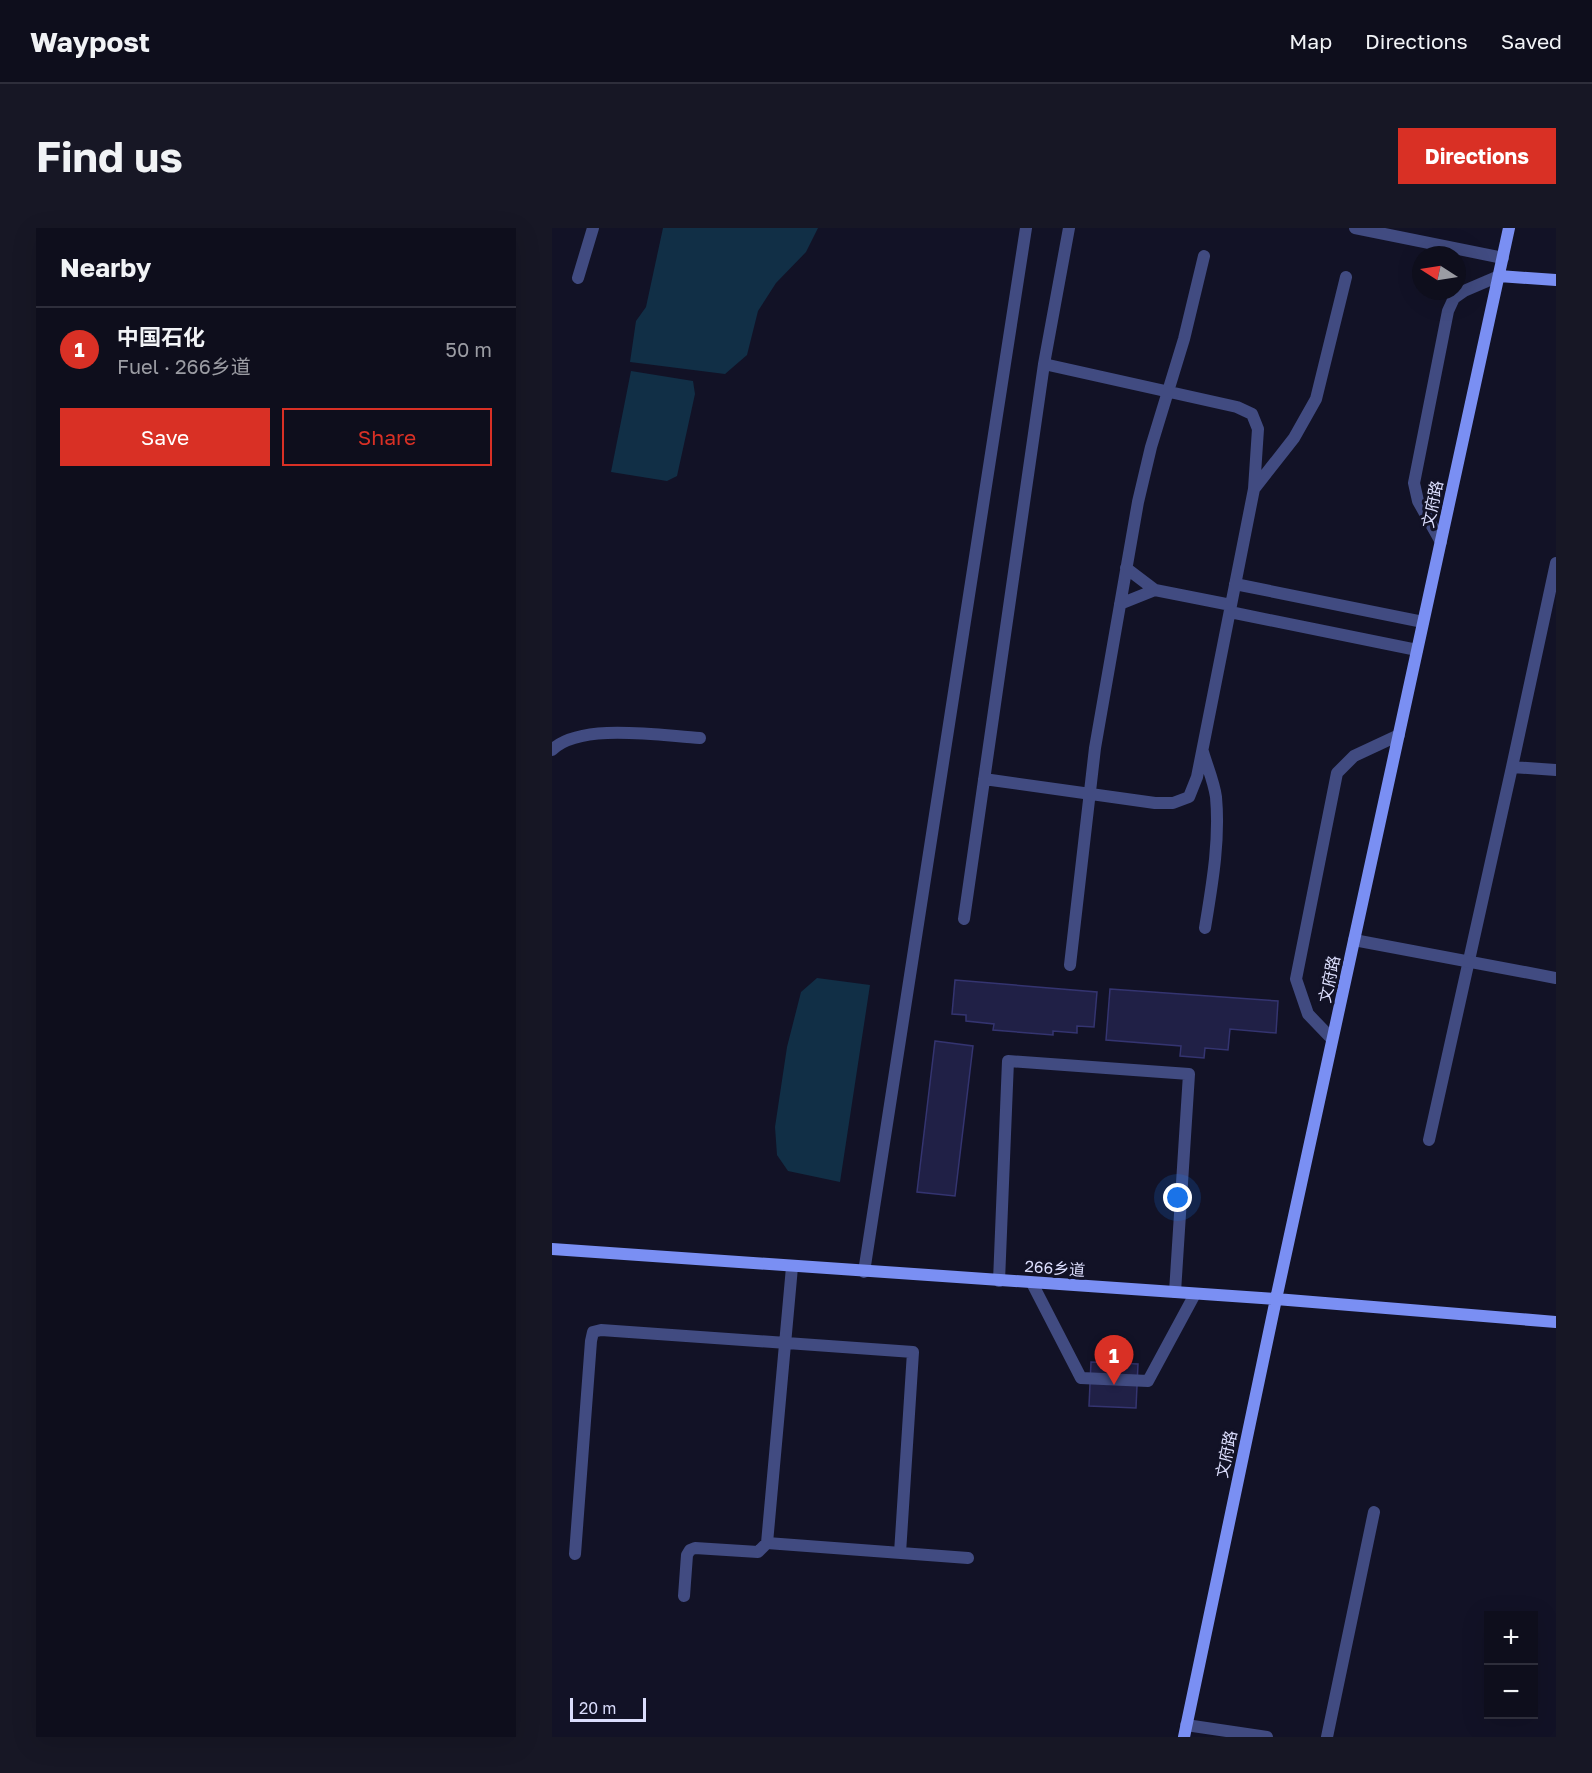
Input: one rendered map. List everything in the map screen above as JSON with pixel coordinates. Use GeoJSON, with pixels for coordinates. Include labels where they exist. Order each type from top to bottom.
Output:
{"type":"FeatureCollection","features":[{"type":"Feature","properties":{"kind":"street"},"geometry":{"type":"LineString","coordinates":[[578,278],[593,228]]}},
{"type":"Feature","properties":{"kind":"street"},"geometry":{"type":"LineString","coordinates":[[864,1272],[1026,228]]}},
{"type":"Feature","properties":{"kind":"street"},"geometry":{"type":"LineString","coordinates":[[964,920],[1044,364],[1069,228]]}},
{"type":"Feature","properties":{"kind":"street"},"geometry":{"type":"LineString","coordinates":[[1355,228],[1395,232],[1503,258]]}},
{"type":"Feature","properties":{"kind":"street","name":"文府路"},"geometry":{"type":"LineString","coordinates":[[1185,1731],[1332,1039],[1509,228]]}},
{"type":"Feature","properties":{"kind":"street"},"geometry":{"type":"LineString","coordinates":[[1070,965],[1095,748],[1140,491],[1184,339],[1204,256]]}},
{"type":"Feature","properties":{"kind":"street"},"geometry":{"type":"LineString","coordinates":[[1441,542],[1418,501],[1414,483],[1448,311],[1454,298],[1464,291],[1499,276],[1556,280]]}},
{"type":"Feature","properties":{"kind":"street"},"geometry":{"type":"LineString","coordinates":[[1254,489],[1294,438],[1316,399],[1346,277]]}},
{"type":"Feature","properties":{"kind":"street"},"geometry":{"type":"LineString","coordinates":[[984,779],[1155,803],[1173,803],[1189,797],[1197,777],[1203,750],[1254,489],[1258,429],[1252,414],[1237,407],[1044,364]]}},
{"type":"Feature","properties":{"kind":"street"},"geometry":{"type":"LineString","coordinates":[[1429,1140],[1556,563]]}},
{"type":"Feature","properties":{"kind":"street"},"geometry":{"type":"LineString","coordinates":[[1126,568],[1155,590],[1417,650]]}},
{"type":"Feature","properties":{"kind":"street"},"geometry":{"type":"LineString","coordinates":[[1235,584],[1423,622]]}},
{"type":"Feature","properties":{"kind":"street"},"geometry":{"type":"LineString","coordinates":[[1120,604],[1155,590]]}},
{"type":"Feature","properties":{"kind":"street"},"geometry":{"type":"LineString","coordinates":[[552,750],[568,739],[604,732],[700,738]]}},
{"type":"Feature","properties":{"kind":"street"},"geometry":{"type":"LineString","coordinates":[[1332,1039],[1308,1014],[1296,979],[1337,773],[1354,756],[1399,735]]}},
{"type":"Feature","properties":{"kind":"street"},"geometry":{"type":"LineString","coordinates":[[1203,750],[1215,795],[1216,828],[1213,875],[1205,928]]}},
{"type":"Feature","properties":{"kind":"street"},"geometry":{"type":"LineString","coordinates":[[1512,767],[1556,770]]}},
{"type":"Feature","properties":{"kind":"street"},"geometry":{"type":"LineString","coordinates":[[1354,940],[1556,978]]}},
{"type":"Feature","properties":{"kind":"street"},"geometry":{"type":"LineString","coordinates":[[999,1281],[1008,1061],[1189,1074],[1175,1292]]}},
{"type":"Feature","properties":{"kind":"street","name":"266乡道"},"geometry":{"type":"LineString","coordinates":[[552,1249],[1276,1299],[1556,1322]]}},
{"type":"Feature","properties":{"kind":"street"},"geometry":{"type":"LineString","coordinates":[[684,1596],[687,1555],[690,1550],[701,1548],[758,1552],[767,1543],[792,1267]]}},
{"type":"Feature","properties":{"kind":"street"},"geometry":{"type":"LineString","coordinates":[[1032,1283],[1080,1378],[1148,1381],[1196,1294]]}},
{"type":"Feature","properties":{"kind":"street"},"geometry":{"type":"LineString","coordinates":[[575,1554],[592,1332],[601,1330],[913,1352],[900,1553]]}},
{"type":"Feature","properties":{"kind":"street"},"geometry":{"type":"LineString","coordinates":[[1327,1737],[1374,1512]]}},
{"type":"Feature","properties":{"kind":"street"},"geometry":{"type":"LineString","coordinates":[[767,1543],[968,1558]]}},
{"type":"Feature","properties":{"kind":"street"},"geometry":{"type":"LineString","coordinates":[[1185,1731],[1267,1737]]}},
{"type":"Feature","properties":{"kind":"water"},"geometry":{"type":"Polygon","coordinates":[[[663,228],[818,228],[806,252],[776,283],[758,311],[747,355],[725,374],[630,362],[636,321],[646,307],[663,228]]]}},
{"type":"Feature","properties":{"kind":"water"},"geometry":{"type":"Polygon","coordinates":[[[631,371],[693,381],[695,394],[677,476],[667,481],[611,472],[631,371]]]}},
{"type":"Feature","properties":{"kind":"water"},"geometry":{"type":"Polygon","coordinates":[[[817,978],[870,985],[840,1182],[788,1171],[777,1155],[775,1127],[787,1047],[801,992],[817,978]]]}},
{"type":"Feature","properties":{"kind":"building"},"geometry":{"type":"Polygon","coordinates":[[[955,980],[1097,992],[1094,1027],[1077,1026],[1077,1033],[1053,1031],[1053,1035],[993,1030],[994,1024],[966,1021],[966,1015],[952,1014],[955,980]]]}},
{"type":"Feature","properties":{"kind":"building"},"geometry":{"type":"Polygon","coordinates":[[[1110,989],[1278,1001],[1276,1033],[1230,1029],[1228,1050],[1205,1048],[1204,1058],[1180,1056],[1181,1046],[1106,1040],[1110,989]]]}},
{"type":"Feature","properties":{"kind":"building"},"geometry":{"type":"Polygon","coordinates":[[[935,1041],[973,1046],[955,1196],[917,1192],[935,1041]]]}},
{"type":"Feature","properties":{"kind":"building"},"geometry":{"type":"Polygon","coordinates":[[[1091,1362],[1138,1364],[1136,1408],[1089,1406],[1091,1362]]]}},
{"type":"Feature","properties":{"kind":"place","name":"中国石化"},"geometry":{"type":"Point","coordinates":[1114,1385]}}]}
